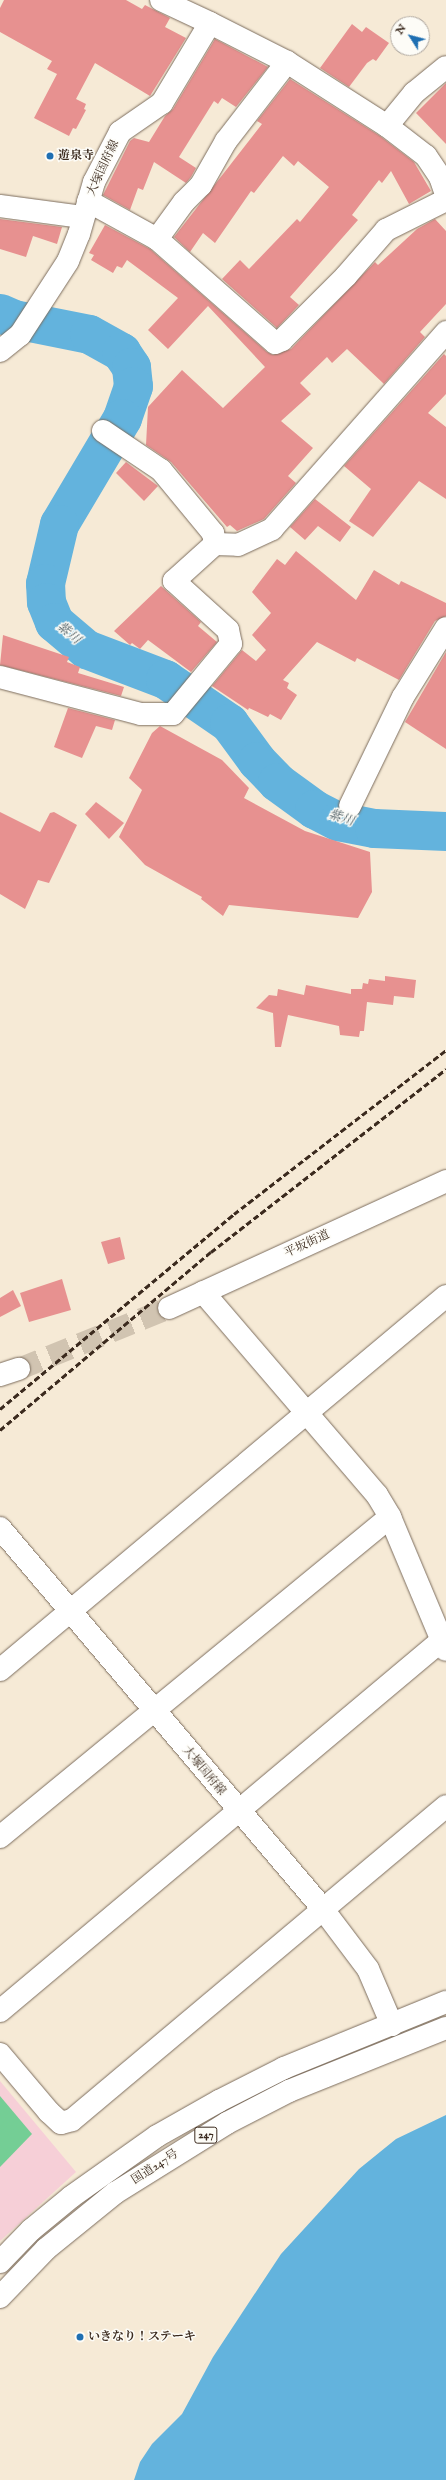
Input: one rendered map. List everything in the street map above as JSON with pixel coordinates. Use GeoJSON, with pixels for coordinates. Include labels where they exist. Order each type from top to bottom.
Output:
{"type":"FeatureCollection","features":[{"type":"Feature","properties":{"kind":"main road"},"geometry":{"type":"LineString","coordinates":[[161,0],[210,22],[287,62],[387,126],[426,156],[440,177],[446,194]]}},
{"type":"Feature","properties":{"kind":"main road","name":"大塚国府線"},"geometry":{"type":"LineString","coordinates":[[0,351],[29,322],[68,260],[79,234],[85,209],[100,169],[120,132],[162,103],[210,22]]}},
{"type":"Feature","properties":{"kind":"main road"},"geometry":{"type":"LineString","coordinates":[[157,239],[184,202],[201,185],[226,141],[287,62]]}},
{"type":"Feature","properties":{"kind":"main road"},"geometry":{"type":"LineString","coordinates":[[387,126],[414,93],[446,67]]}},
{"type":"Feature","properties":{"kind":"main road"},"geometry":{"type":"LineString","coordinates":[[0,206],[85,209],[157,239],[275,343],[282,340],[346,276],[386,230],[446,200]]}},
{"type":"Feature","properties":{"kind":"main road"},"geometry":{"type":"LineString","coordinates":[[0,677],[141,714],[173,714],[231,644],[228,630],[174,581],[215,544],[238,545],[272,529],[446,332]]}},
{"type":"Feature","properties":{"kind":"main road"},"geometry":{"type":"LineString","coordinates":[[103,431],[161,470],[178,487],[213,533],[215,544]]}},
{"type":"Feature","properties":{"kind":"main road"},"geometry":{"type":"LineString","coordinates":[[350,806],[403,697],[446,628]]}},
{"type":"Feature","properties":{"kind":"main road","name":"平坂街道"},"geometry":{"type":"LineString","coordinates":[[169,1308],[446,1180]]}},
{"type":"Feature","properties":{"kind":"main road"},"geometry":{"type":"LineString","coordinates":[[0,2011],[237,1810],[444,1645],[390,1517],[377,1495],[203,1292]]}},
{"type":"Feature","properties":{"kind":"main road"},"geometry":{"type":"LineString","coordinates":[[0,1670],[446,1296]]}},
{"type":"Feature","properties":{"kind":"main road"},"geometry":{"type":"LineString","coordinates":[[0,1837],[390,1517]]}},
{"type":"Feature","properties":{"kind":"main road","name":"大塚国府線"},"geometry":{"type":"LineString","coordinates":[[0,1528],[237,1810],[322,1908],[368,1969],[392,2025]]}},
{"type":"Feature","properties":{"kind":"main road"},"geometry":{"type":"LineString","coordinates":[[0,2054],[49,2112],[61,2123],[72,2120],[322,1908],[446,1806]]}},
{"type":"Feature","properties":{"kind":"main road","name":"国道247号"},"geometry":{"type":"LineString","coordinates":[[0,2262],[32,2230],[71,2197],[157,2136],[219,2100],[284,2068],[446,2002]]}},
{"type":"Feature","properties":{"kind":"main road","name":"国道247号"},"geometry":{"type":"LineString","coordinates":[[0,2297],[46,2249],[104,2201],[226,2123],[289,2091],[446,2028]]}},
{"type":"Feature","properties":{"kind":"shaded area"},"geometry":{"type":"Polygon","coordinates":[[[0,2081],[76,2172],[0,2241],[0,2081]]]}},
{"type":"Feature","properties":{"kind":"green space"},"geometry":{"type":"Polygon","coordinates":[[[0,2096],[32,2134],[0,2167],[0,2096]]]}},
{"type":"Feature","properties":{"kind":"water"},"geometry":{"type":"Polygon","coordinates":[[[446,2115],[446,2480],[134,2480],[140,2462],[152,2444],[182,2414],[213,2357],[281,2254],[359,2169],[396,2139],[446,2115]]]}},
{"type":"Feature","properties":{"kind":"building"},"geometry":{"type":"Polygon","coordinates":[[[4,0],[126,0],[142,9],[145,5],[170,18],[165,27],[186,38],[150,96],[95,63],[76,99],[86,104],[84,109],[86,110],[76,129],[73,128],[69,136],[34,118],[57,74],[47,69],[52,61],[0,32],[0,8],[4,0]]]}},
{"type":"Feature","properties":{"kind":"building"},"geometry":{"type":"Polygon","coordinates":[[[352,24],[362,32],[366,27],[389,43],[376,61],[373,59],[367,63],[349,87],[320,68],[352,24]]]}},
{"type":"Feature","properties":{"kind":"building"},"geometry":{"type":"Polygon","coordinates":[[[215,39],[268,67],[236,107],[222,98],[218,104],[214,101],[179,157],[196,168],[191,177],[186,183],[154,162],[143,190],[138,188],[130,210],[103,195],[130,141],[134,138],[149,142],[165,116],[173,109],[215,39]]]}},
{"type":"Feature","properties":{"kind":"building"},"geometry":{"type":"Polygon","coordinates":[[[290,79],[380,136],[414,162],[431,191],[409,204],[391,171],[382,183],[379,180],[352,215],[358,220],[290,297],[299,305],[277,328],[222,279],[240,260],[249,269],[297,219],[300,222],[329,187],[298,161],[294,166],[283,156],[254,193],[251,191],[215,243],[203,233],[190,252],[174,237],[262,124],[257,121],[290,79]]]}},
{"type":"Feature","properties":{"kind":"building"},"geometry":{"type":"Polygon","coordinates":[[[446,83],[446,144],[416,113],[446,83]]]}},
{"type":"Feature","properties":{"kind":"building"},"geometry":{"type":"Polygon","coordinates":[[[0,219],[62,227],[57,244],[33,236],[26,257],[0,249],[0,219]]]}},
{"type":"Feature","properties":{"kind":"building"},"geometry":{"type":"Polygon","coordinates":[[[435,219],[446,231],[446,304],[420,332],[425,337],[384,384],[347,349],[332,363],[327,357],[300,383],[311,394],[281,421],[313,448],[288,476],[296,483],[264,519],[237,531],[230,525],[227,527],[171,462],[146,445],[148,407],[182,370],[223,408],[265,367],[208,306],[168,349],[148,330],[178,298],[127,260],[122,268],[117,266],[113,273],[91,260],[94,255],[89,253],[105,225],[150,249],[267,352],[273,355],[291,349],[375,262],[378,265],[417,229],[435,219]]]}},
{"type":"Feature","properties":{"kind":"building"},"geometry":{"type":"Polygon","coordinates":[[[444,354],[446,356],[446,394],[428,413],[446,427],[446,499],[419,481],[373,537],[349,521],[371,489],[344,466],[444,354]]]}},
{"type":"Feature","properties":{"kind":"building"},"geometry":{"type":"Polygon","coordinates":[[[126,462],[158,486],[144,501],[116,473],[126,462]]]}},
{"type":"Feature","properties":{"kind":"building"},"geometry":{"type":"Polygon","coordinates":[[[315,499],[351,527],[340,542],[318,526],[305,540],[290,527],[315,499]]]}},
{"type":"Feature","properties":{"kind":"building"},"geometry":{"type":"Polygon","coordinates":[[[296,551],[356,600],[374,570],[399,585],[401,581],[446,603],[446,616],[435,621],[399,680],[357,658],[355,662],[317,642],[283,680],[289,683],[287,688],[297,695],[281,720],[270,714],[268,717],[249,708],[248,710],[212,686],[242,650],[256,661],[266,650],[252,635],[271,613],[252,592],[277,559],[285,565],[296,551]]]}},
{"type":"Feature","properties":{"kind":"building"},"geometry":{"type":"Polygon","coordinates":[[[161,586],[201,622],[198,626],[217,642],[191,672],[148,640],[140,649],[132,643],[130,645],[114,631],[161,586]]]}},
{"type":"Feature","properties":{"kind":"building"},"geometry":{"type":"Polygon","coordinates":[[[3,635],[69,657],[67,662],[80,667],[78,673],[124,687],[121,696],[0,665],[3,635]]]}},
{"type":"Feature","properties":{"kind":"building"},"geometry":{"type":"Polygon","coordinates":[[[446,652],[446,749],[405,722],[446,652]]]}},
{"type":"Feature","properties":{"kind":"building"},"geometry":{"type":"Polygon","coordinates":[[[68,708],[115,720],[112,730],[96,726],[82,758],[54,747],[68,708]]]}},
{"type":"Feature","properties":{"kind":"building"},"geometry":{"type":"Polygon","coordinates":[[[160,726],[222,760],[249,788],[244,798],[305,831],[370,852],[372,892],[358,918],[229,905],[223,916],[201,899],[202,897],[145,865],[119,837],[142,790],[129,778],[152,733],[160,726]]]}},
{"type":"Feature","properties":{"kind":"building"},"geometry":{"type":"Polygon","coordinates":[[[96,802],[124,823],[109,839],[85,814],[96,802]]]}},
{"type":"Feature","properties":{"kind":"building"},"geometry":{"type":"Polygon","coordinates":[[[0,812],[40,832],[50,813],[54,812],[77,825],[49,883],[38,880],[25,909],[0,894],[0,812]]]}},
{"type":"Feature","properties":{"kind":"building"},"geometry":{"type":"Polygon","coordinates":[[[385,976],[416,980],[414,998],[394,996],[393,1005],[367,1002],[364,1031],[360,1031],[359,1037],[340,1035],[339,1026],[288,1015],[281,1047],[275,1047],[273,1013],[256,1008],[269,995],[277,996],[278,989],[304,995],[306,985],[351,994],[351,989],[362,989],[363,983],[368,984],[369,979],[385,981],[385,976]]]}},
{"type":"Feature","properties":{"kind":"building"},"geometry":{"type":"Polygon","coordinates":[[[120,1237],[125,1259],[108,1264],[101,1242],[120,1237]]]}},
{"type":"Feature","properties":{"kind":"building"},"geometry":{"type":"Polygon","coordinates":[[[62,1279],[71,1310],[29,1322],[20,1293],[62,1279]]]}},
{"type":"Feature","properties":{"kind":"building"},"geometry":{"type":"Polygon","coordinates":[[[13,1290],[21,1306],[0,1317],[0,1298],[13,1290]]]}},
{"type":"Feature","properties":{"kind":"waterway","name":"紫川"},"geometry":{"type":"LineString","coordinates":[[0,313],[14,319],[89,334],[121,352],[131,367],[133,386],[122,418],[59,524],[45,583],[46,602],[54,622],[86,649],[165,679],[229,723],[257,761],[277,782],[314,809],[338,821],[374,828],[446,831]]}},
{"type":"Feature","properties":{"kind":"tunnel"},"geometry":{"type":"LineString","coordinates":[[19,1369],[169,1308]]}},
{"type":"Feature","properties":{"kind":"railway"},"geometry":{"type":"LineString","coordinates":[[0,1409],[234,1214],[446,1050]]}},
{"type":"Feature","properties":{"kind":"railway"},"geometry":{"type":"LineString","coordinates":[[0,1430],[211,1252],[446,1069]]}},
{"type":"Feature","properties":{"kind":"place","name":"遊泉寺"},"geometry":{"type":"Point","coordinates":[50,156]}},
{"type":"Feature","properties":{"kind":"place","name":"いきなり！ステーキ"},"geometry":{"type":"Point","coordinates":[80,2337]}}]}
